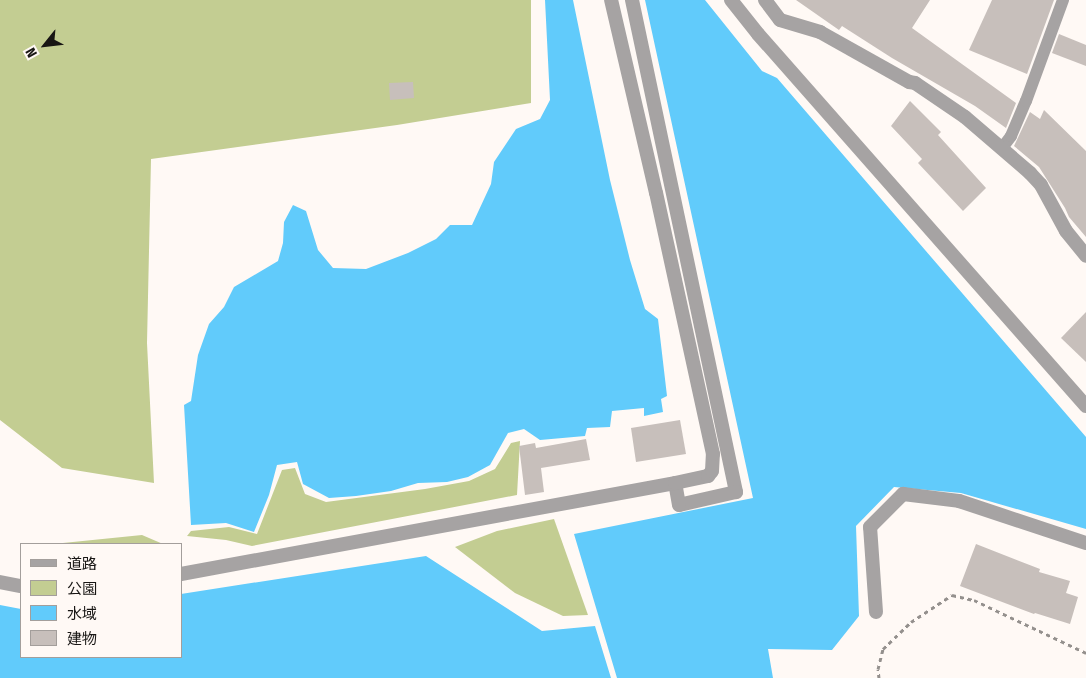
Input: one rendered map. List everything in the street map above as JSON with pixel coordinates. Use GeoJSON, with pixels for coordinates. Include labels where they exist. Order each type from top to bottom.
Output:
{"type":"FeatureCollection","features":[{"type":"Feature","properties":{"kind":"street"},"geometry":{"type":"LineString","coordinates":[[182,574],[708,476],[714,463],[713,454],[656,193],[611,0]]}},
{"type":"Feature","properties":{"kind":"street"},"geometry":{"type":"LineString","coordinates":[[632,0],[736,492],[679,505],[675,483]]}},
{"type":"Feature","properties":{"kind":"street"},"geometry":{"type":"LineString","coordinates":[[731,0],[758,34],[1086,406]]}},
{"type":"Feature","properties":{"kind":"street"},"geometry":{"type":"LineString","coordinates":[[766,0],[780,20],[820,32],[909,82],[915,82],[937,95],[1002,148],[1041,186],[1066,231],[1086,256]]}},
{"type":"Feature","properties":{"kind":"street"},"geometry":{"type":"LineString","coordinates":[[876,612],[870,527],[903,494],[959,500],[1086,543]]}},
{"type":"Feature","properties":{"kind":"street"},"geometry":{"type":"LineString","coordinates":[[0,582],[20,586]]}},
{"type":"Feature","properties":{"kind":"lane"},"geometry":{"type":"LineString","coordinates":[[1002,148],[1011,136],[1026,101],[1063,0]]}},
{"type":"Feature","properties":{"kind":"path"},"geometry":{"type":"LineString","coordinates":[[879,678],[878,669],[883,649],[911,622],[952,594],[974,600],[1086,653]]}},
{"type":"Feature","properties":{"kind":"green space"},"geometry":{"type":"Polygon","coordinates":[[[0,0],[531,0],[531,103],[397,125],[151,159],[147,343],[154,483],[62,468],[0,420],[0,0]]]}},
{"type":"Feature","properties":{"kind":"green space"},"geometry":{"type":"Polygon","coordinates":[[[520,441],[517,495],[252,546],[226,540],[187,536],[191,531],[229,527],[257,534],[282,470],[295,468],[305,494],[326,502],[425,489],[469,481],[495,469],[511,443],[520,441]]]}},
{"type":"Feature","properties":{"kind":"green space"},"geometry":{"type":"Polygon","coordinates":[[[554,519],[588,615],[563,616],[515,593],[455,547],[497,531],[554,519]]]}},
{"type":"Feature","properties":{"kind":"green space"},"geometry":{"type":"Polygon","coordinates":[[[142,535],[161,543],[63,543],[142,535]]]}},
{"type":"Feature","properties":{"kind":"water"},"geometry":{"type":"Polygon","coordinates":[[[545,0],[573,0],[610,180],[630,260],[645,309],[658,319],[667,396],[661,399],[663,412],[644,416],[644,408],[612,411],[610,427],[587,428],[585,436],[540,440],[524,429],[508,433],[490,465],[468,477],[447,482],[418,483],[391,491],[356,496],[329,498],[303,484],[297,462],[277,465],[269,495],[254,532],[226,523],[191,525],[184,405],[191,401],[198,355],[209,324],[224,307],[234,287],[278,261],[283,243],[284,222],[293,205],[306,211],[318,250],[333,268],[366,269],[408,253],[436,239],[450,225],[472,225],[491,184],[494,162],[516,129],[540,119],[550,100],[545,0]]]}},
{"type":"Feature","properties":{"kind":"water"},"geometry":{"type":"Polygon","coordinates":[[[645,0],[705,0],[762,71],[777,78],[1086,437],[1086,529],[961,493],[894,487],[856,526],[859,616],[832,650],[768,649],[773,678],[617,678],[574,534],[753,498],[645,0]]]}},
{"type":"Feature","properties":{"kind":"water"},"geometry":{"type":"Polygon","coordinates":[[[426,556],[542,631],[595,626],[611,678],[0,678],[0,605],[20,609],[20,658],[182,658],[182,594],[426,556]]]}},
{"type":"Feature","properties":{"kind":"building"},"geometry":{"type":"Polygon","coordinates":[[[796,0],[930,0],[912,28],[1016,103],[1006,128],[975,106],[892,58],[842,26],[839,30],[796,0]]]}},
{"type":"Feature","properties":{"kind":"building"},"geometry":{"type":"Polygon","coordinates":[[[992,0],[1054,0],[1027,74],[969,50],[992,0]]]}},
{"type":"Feature","properties":{"kind":"building"},"geometry":{"type":"Polygon","coordinates":[[[1059,34],[1086,45],[1086,66],[1052,53],[1059,34]]]}},
{"type":"Feature","properties":{"kind":"building"},"geometry":{"type":"Polygon","coordinates":[[[413,82],[414,98],[390,100],[389,83],[413,82]]]}},
{"type":"Feature","properties":{"kind":"building"},"geometry":{"type":"Polygon","coordinates":[[[910,101],[941,132],[938,135],[986,188],[963,211],[918,163],[922,159],[891,126],[910,101]]]}},
{"type":"Feature","properties":{"kind":"building"},"geometry":{"type":"Polygon","coordinates":[[[1044,110],[1086,151],[1086,237],[1069,217],[1039,167],[1014,146],[1030,112],[1040,119],[1044,110]]]}},
{"type":"Feature","properties":{"kind":"building"},"geometry":{"type":"Polygon","coordinates":[[[1086,312],[1086,362],[1061,338],[1086,312]]]}},
{"type":"Feature","properties":{"kind":"building"},"geometry":{"type":"Polygon","coordinates":[[[680,420],[686,454],[636,462],[631,428],[680,420]]]}},
{"type":"Feature","properties":{"kind":"building"},"geometry":{"type":"Polygon","coordinates":[[[586,439],[590,460],[541,468],[544,492],[525,495],[519,446],[535,443],[536,448],[586,439]]]}},
{"type":"Feature","properties":{"kind":"building"},"geometry":{"type":"Polygon","coordinates":[[[976,544],[1040,569],[1039,572],[1070,581],[1066,593],[1078,597],[1070,624],[1034,614],[960,586],[976,544]]]}}]}
